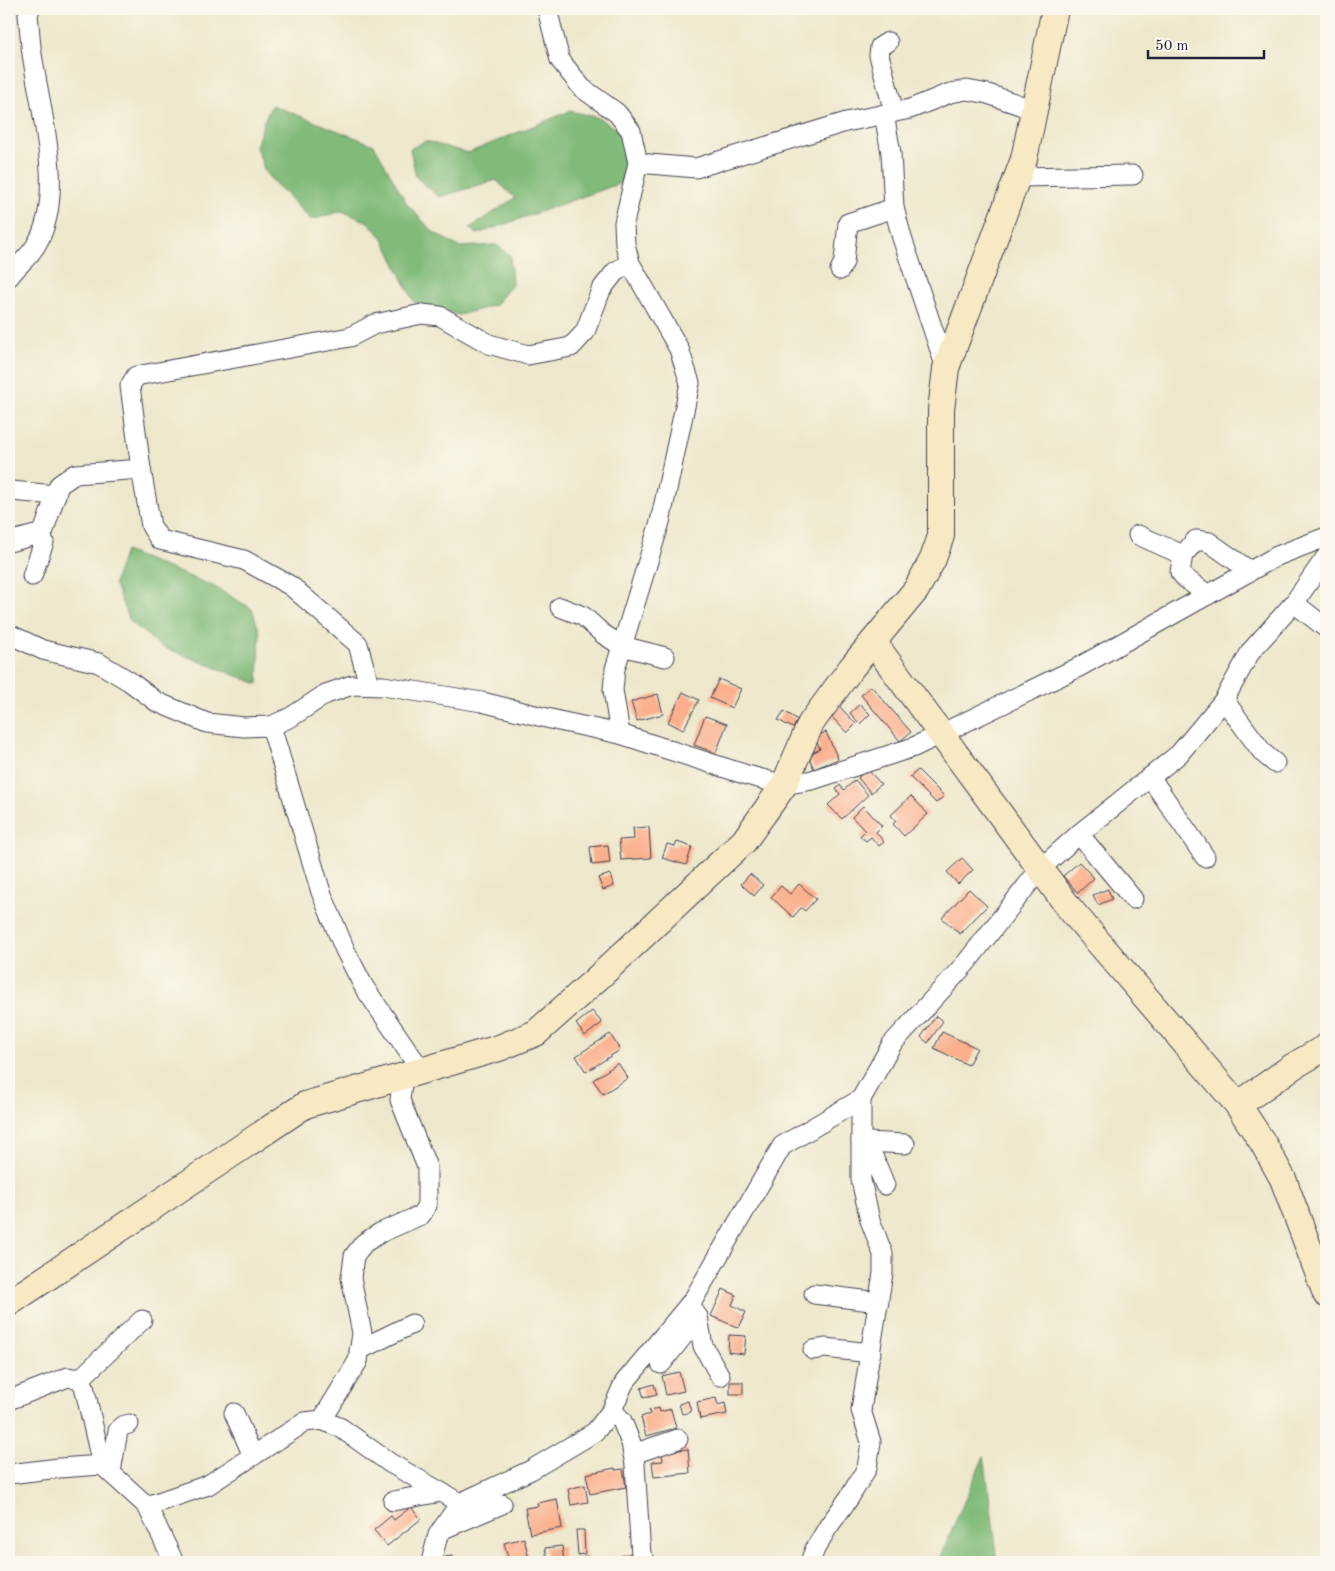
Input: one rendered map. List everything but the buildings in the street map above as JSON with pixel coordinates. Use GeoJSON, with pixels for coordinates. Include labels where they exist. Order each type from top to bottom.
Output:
{"type":"FeatureCollection","features":[{"type":"Feature","properties":{"kind":"street"},"geometry":{"type":"LineString","coordinates":[[9,276],[36,246],[47,218],[51,194],[46,137],[32,58],[28,15],[30,9]]}},
{"type":"Feature","properties":{"kind":"street"},"geometry":{"type":"LineString","coordinates":[[547,9],[560,60],[582,88],[617,113],[631,131],[638,162],[624,223],[625,244],[630,263],[679,349],[690,383],[660,522],[615,669],[613,690],[620,734]]}},
{"type":"Feature","properties":{"kind":"street"},"geometry":{"type":"LineString","coordinates":[[9,1303],[304,1105],[499,1048],[536,1032],[601,975],[744,841],[784,785],[811,723],[852,667],[874,643],[916,590],[933,560],[940,536],[941,410],[946,368],[1024,159],[1055,9]]}},
{"type":"Feature","properties":{"kind":"street"},"geometry":{"type":"LineString","coordinates":[[888,42],[880,47],[879,55],[889,113],[894,208],[902,238],[946,368]]}},
{"type":"Feature","properties":{"kind":"street"},"geometry":{"type":"LineString","coordinates":[[638,162],[696,168],[846,122],[910,109],[950,93],[967,90],[988,94],[1034,110]]}},
{"type":"Feature","properties":{"kind":"street"},"geometry":{"type":"LineString","coordinates":[[1018,176],[1133,175]]}},
{"type":"Feature","properties":{"kind":"street"},"geometry":{"type":"LineString","coordinates":[[840,270],[844,262],[848,223],[894,208]]}},
{"type":"Feature","properties":{"kind":"street"},"geometry":{"type":"LineString","coordinates":[[368,685],[358,644],[291,586],[244,560],[160,540],[151,526],[141,470],[130,386],[136,376],[350,337],[375,324],[422,314],[440,316],[489,344],[528,355],[571,347],[585,332],[601,290],[614,272],[630,263]]}},
{"type":"Feature","properties":{"kind":"street"},"geometry":{"type":"LineString","coordinates":[[9,542],[43,533],[59,485],[75,474],[141,470]]}},
{"type":"Feature","properties":{"kind":"street"},"geometry":{"type":"LineString","coordinates":[[10,491],[56,495]]}},
{"type":"Feature","properties":{"kind":"street"},"geometry":{"type":"LineString","coordinates":[[32,576],[44,542],[38,534]]}},
{"type":"Feature","properties":{"kind":"street"},"geometry":{"type":"LineString","coordinates":[[1138,535],[1183,555]]}},
{"type":"Feature","properties":{"kind":"street"},"geometry":{"type":"LineString","coordinates":[[9,634],[43,650],[99,662],[157,702],[207,723],[244,727],[271,726],[291,717],[326,694],[352,685],[384,686],[482,702],[620,734],[784,785],[812,780],[914,747],[1079,667],[1277,556],[1326,537]]}},
{"type":"Feature","properties":{"kind":"street"},"geometry":{"type":"LineString","coordinates":[[1208,595],[1180,572],[1183,555],[1196,540],[1209,542],[1250,571]]}},
{"type":"Feature","properties":{"kind":"street"},"geometry":{"type":"LineString","coordinates":[[661,1364],[693,1311],[782,1146],[861,1099],[892,1044],[966,963],[1040,868],[1179,754],[1224,700],[1252,651],[1294,603],[1326,557]]}},
{"type":"Feature","properties":{"kind":"street"},"geometry":{"type":"LineString","coordinates":[[1294,603],[1326,628]]}},
{"type":"Feature","properties":{"kind":"street"},"geometry":{"type":"LineString","coordinates":[[560,607],[583,616],[603,634],[622,646],[665,657]]}},
{"type":"Feature","properties":{"kind":"street"},"geometry":{"type":"LineString","coordinates":[[874,643],[1070,909],[1238,1105],[1263,1143],[1283,1179],[1326,1294]]}},
{"type":"Feature","properties":{"kind":"street"},"geometry":{"type":"LineString","coordinates":[[1224,700],[1263,753],[1275,763]]}},
{"type":"Feature","properties":{"kind":"street"},"geometry":{"type":"LineString","coordinates":[[271,726],[321,892],[345,950],[412,1073]]}},
{"type":"Feature","properties":{"kind":"street"},"geometry":{"type":"LineString","coordinates":[[1150,777],[1205,857]]}},
{"type":"Feature","properties":{"kind":"street"},"geometry":{"type":"LineString","coordinates":[[1080,834],[1133,899]]}},
{"type":"Feature","properties":{"kind":"street"},"geometry":{"type":"LineString","coordinates":[[1238,1105],[1292,1067],[1326,1048]]}},
{"type":"Feature","properties":{"kind":"street"},"geometry":{"type":"LineString","coordinates":[[322,1420],[358,1361],[362,1333],[351,1278],[354,1256],[364,1243],[380,1233],[421,1215],[427,1205],[427,1167],[400,1100],[412,1073]]}},
{"type":"Feature","properties":{"kind":"street"},"geometry":{"type":"LineString","coordinates":[[810,1562],[828,1527],[849,1498],[866,1468],[871,1442],[861,1410],[879,1302],[883,1273],[883,1254],[870,1220],[861,1180],[864,1141],[861,1099]]}},
{"type":"Feature","properties":{"kind":"street"},"geometry":{"type":"LineString","coordinates":[[864,1141],[905,1144]]}},
{"type":"Feature","properties":{"kind":"street"},"geometry":{"type":"LineString","coordinates":[[864,1141],[885,1185]]}},
{"type":"Feature","properties":{"kind":"street"},"geometry":{"type":"LineString","coordinates":[[814,1294],[879,1302]]}},
{"type":"Feature","properties":{"kind":"street"},"geometry":{"type":"LineString","coordinates":[[693,1311],[703,1346],[720,1376]]}},
{"type":"Feature","properties":{"kind":"street"},"geometry":{"type":"LineString","coordinates":[[431,1562],[438,1535],[460,1503],[531,1470],[595,1432],[612,1410],[624,1382],[693,1311]]}},
{"type":"Feature","properties":{"kind":"street"},"geometry":{"type":"LineString","coordinates":[[80,1379],[142,1320]]}},
{"type":"Feature","properties":{"kind":"street"},"geometry":{"type":"LineString","coordinates":[[360,1350],[412,1324]]}},
{"type":"Feature","properties":{"kind":"street"},"geometry":{"type":"LineString","coordinates":[[813,1350],[825,1348],[871,1353]]}},
{"type":"Feature","properties":{"kind":"street"},"geometry":{"type":"LineString","coordinates":[[9,1400],[68,1377],[80,1379]]}},
{"type":"Feature","properties":{"kind":"street"},"geometry":{"type":"LineString","coordinates":[[80,1379],[84,1386],[106,1469],[147,1506],[174,1562]]}},
{"type":"Feature","properties":{"kind":"street"},"geometry":{"type":"LineString","coordinates":[[612,1410],[622,1421],[631,1443],[641,1555],[646,1562]]}},
{"type":"Feature","properties":{"kind":"street"},"geometry":{"type":"LineString","coordinates":[[234,1413],[253,1456]]}},
{"type":"Feature","properties":{"kind":"street"},"geometry":{"type":"LineString","coordinates":[[147,1506],[208,1485],[305,1422],[322,1420],[341,1428],[390,1463],[460,1503]]}},
{"type":"Feature","properties":{"kind":"street"},"geometry":{"type":"LineString","coordinates":[[106,1469],[118,1431],[122,1426],[129,1424]]}},
{"type":"Feature","properties":{"kind":"street"},"geometry":{"type":"LineString","coordinates":[[633,1454],[678,1439]]}},
{"type":"Feature","properties":{"kind":"street"},"geometry":{"type":"LineString","coordinates":[[9,1474],[59,1468],[106,1469]]}},
{"type":"Feature","properties":{"kind":"street"},"geometry":{"type":"LineString","coordinates":[[393,1501],[441,1492]]}},
{"type":"Feature","properties":{"kind":"street"},"geometry":{"type":"LineString","coordinates":[[441,1530],[502,1504]]}},
{"type":"Feature","properties":{"kind":"green space"},"geometry":{"type":"Polygon","coordinates":[[[272,105],[374,145],[407,204],[433,232],[459,247],[496,245],[510,255],[512,285],[495,305],[459,315],[414,302],[383,238],[368,222],[342,211],[311,220],[266,174],[256,147],[264,121],[272,105]]]}},
{"type":"Feature","properties":{"kind":"green space"},"geometry":{"type":"Polygon","coordinates":[[[570,111],[599,118],[625,135],[631,157],[621,183],[477,234],[470,228],[515,198],[496,180],[439,197],[416,177],[410,149],[425,141],[468,153],[570,111]]]}},
{"type":"Feature","properties":{"kind":"green space"},"geometry":{"type":"Polygon","coordinates":[[[125,551],[213,586],[252,609],[260,633],[258,684],[160,646],[130,621],[114,583],[125,551]]]}},
{"type":"Feature","properties":{"kind":"green space"},"geometry":{"type":"Polygon","coordinates":[[[984,1456],[998,1562],[938,1562],[984,1456]]]}}]}
